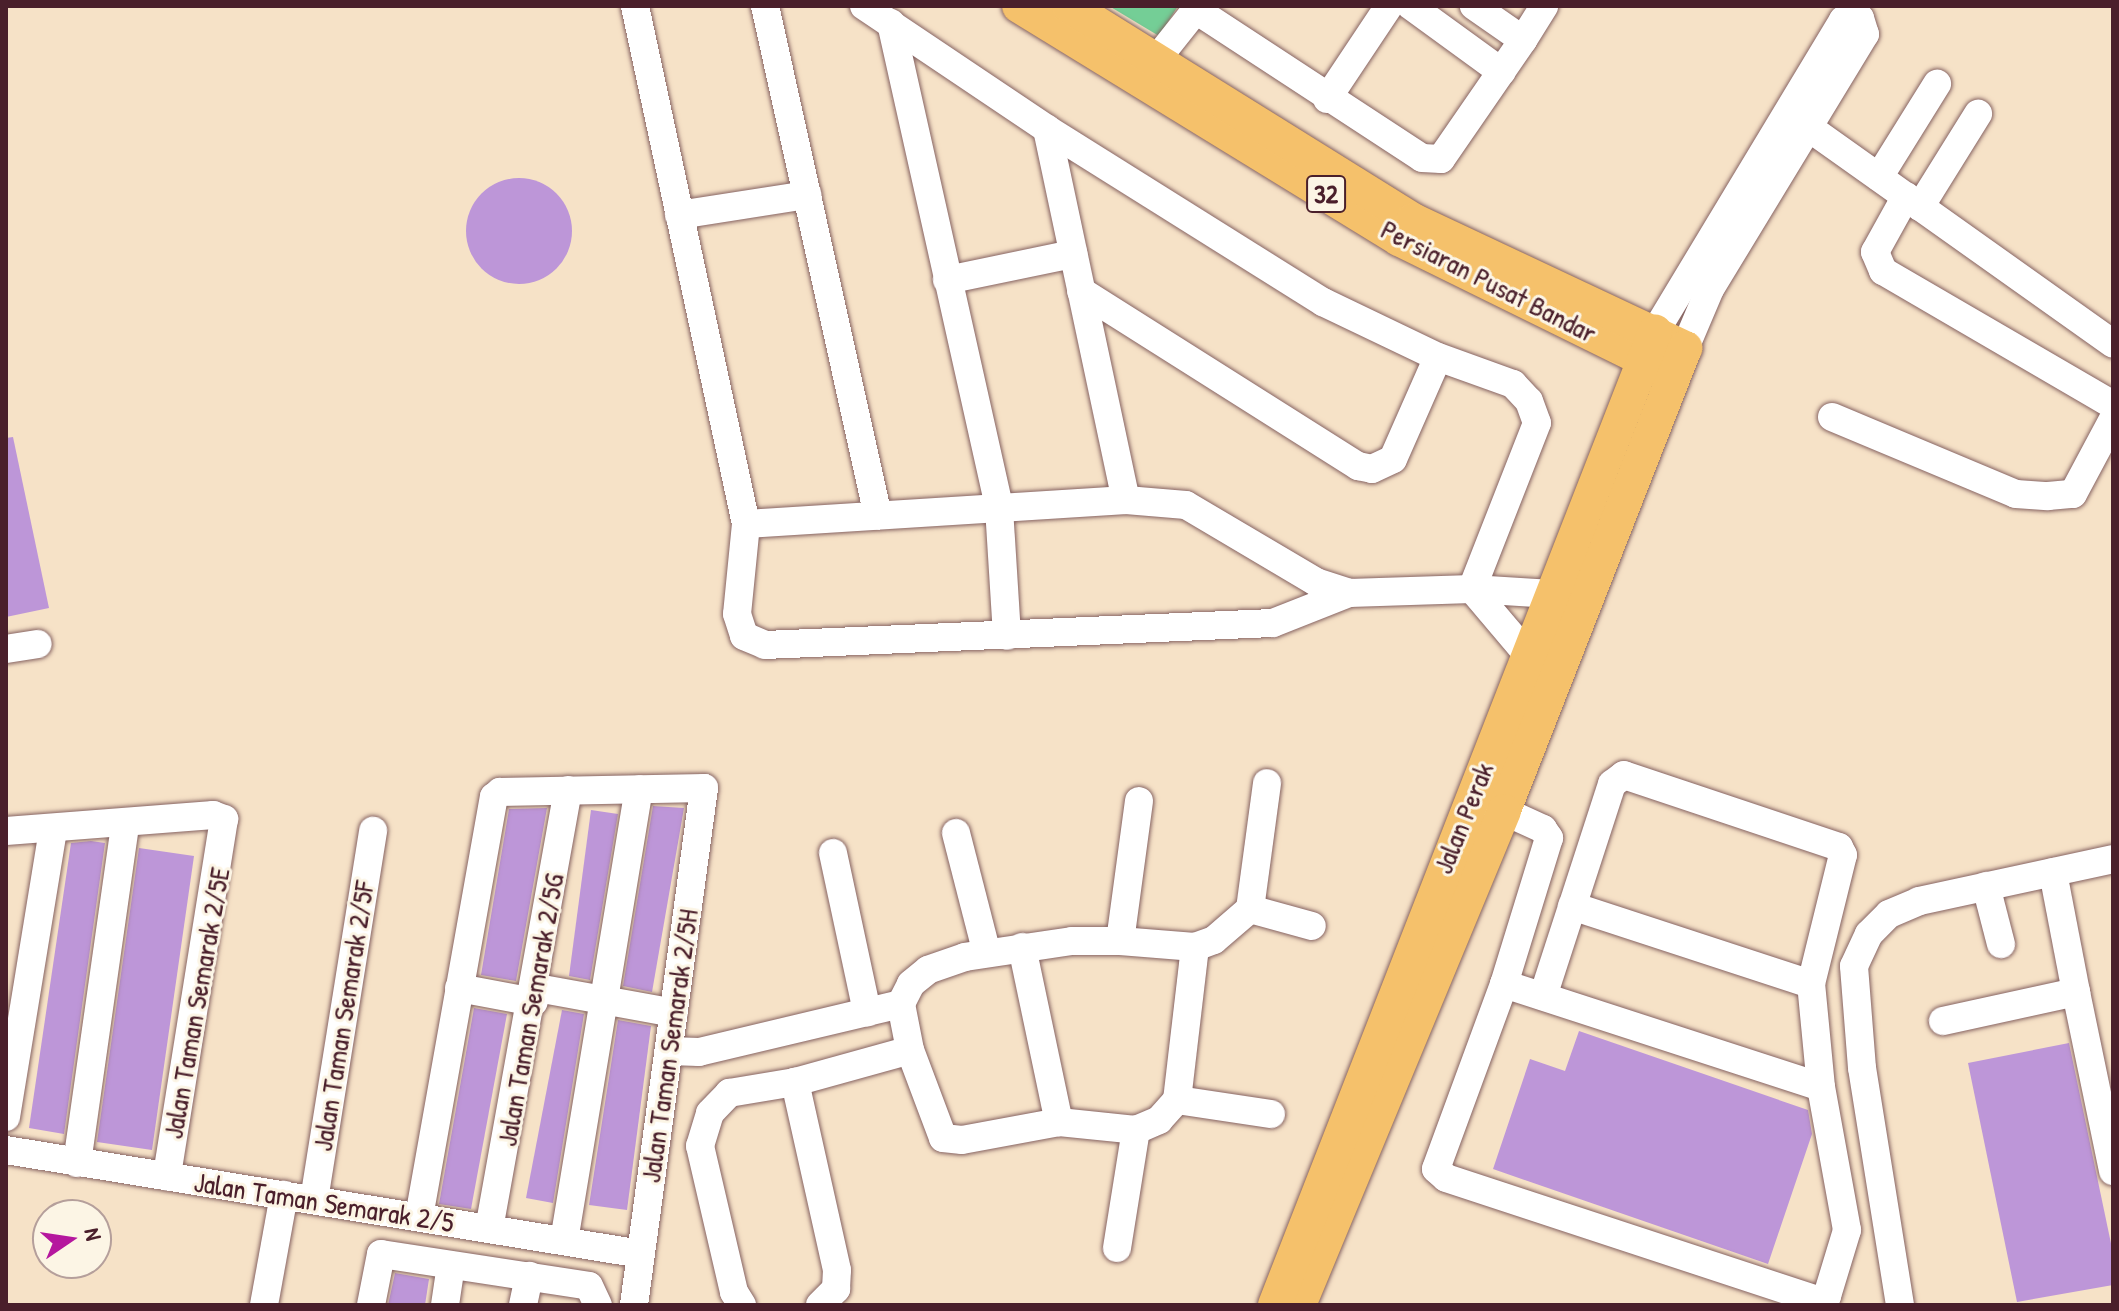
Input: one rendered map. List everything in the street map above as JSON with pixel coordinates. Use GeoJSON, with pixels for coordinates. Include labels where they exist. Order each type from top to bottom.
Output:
{"type":"FeatureCollection","features":[{"type":"Feature","properties":{"kind":"main road","name":"Persiaran Pusat Bandar"},"geometry":{"type":"LineString","coordinates":[[1019,6],[1399,239],[1650,346]]}},
{"type":"Feature","properties":{"kind":"main road","name":"Persiaran Pusat Bandar"},"geometry":{"type":"LineString","coordinates":[[1069,6],[1413,220],[1681,362]]}},
{"type":"Feature","properties":{"kind":"main road","name":"Jalan Perak"},"geometry":{"type":"LineString","coordinates":[[1275,1305],[1650,346]]}},
{"type":"Feature","properties":{"kind":"main road","name":"Jalan Perak"},"geometry":{"type":"LineString","coordinates":[[1299,1305],[1504,811],[1681,362]]}},
{"type":"Feature","properties":{"kind":"main road"},"geometry":{"type":"LineString","coordinates":[[1524,665],[1547,650],[1568,648]]}},
{"type":"Feature","properties":{"kind":"street"},"geometry":{"type":"LineString","coordinates":[[635,6],[746,524],[737,614],[744,636],[765,645],[1273,623],[1349,593],[1472,589],[1552,594]]}},
{"type":"Feature","properties":{"kind":"street"},"geometry":{"type":"LineString","coordinates":[[765,6],[878,516]]}},
{"type":"Feature","properties":{"kind":"street"},"geometry":{"type":"LineString","coordinates":[[864,6],[1047,129],[1323,302],[1438,357],[1513,384],[1529,401],[1537,423],[1472,589]]}},
{"type":"Feature","properties":{"kind":"street"},"geometry":{"type":"LineString","coordinates":[[1327,99],[1389,6]]}},
{"type":"Feature","properties":{"kind":"street"},"geometry":{"type":"LineString","coordinates":[[1411,6],[1502,72]]}},
{"type":"Feature","properties":{"kind":"street"},"geometry":{"type":"LineString","coordinates":[[1474,6],[1523,40]]}},
{"type":"Feature","properties":{"kind":"street"},"geometry":{"type":"LineString","coordinates":[[1156,60],[1208,12],[1327,99],[1422,158],[1441,159],[1544,6]]}},
{"type":"Feature","properties":{"kind":"street"},"geometry":{"type":"LineString","coordinates":[[1650,346],[1843,20],[1860,18],[1865,34],[1710,289],[1681,362]]}},
{"type":"Feature","properties":{"kind":"street"},"geometry":{"type":"LineString","coordinates":[[891,23],[999,508],[1007,636]]}},
{"type":"Feature","properties":{"kind":"street"},"geometry":{"type":"LineString","coordinates":[[1879,177],[1937,84]]}},
{"type":"Feature","properties":{"kind":"street"},"geometry":{"type":"LineString","coordinates":[[1978,114],[1875,252],[1883,271],[2113,405]]}},
{"type":"Feature","properties":{"kind":"street"},"geometry":{"type":"LineString","coordinates":[[1808,127],[2113,344]]}},
{"type":"Feature","properties":{"kind":"street"},"geometry":{"type":"LineString","coordinates":[[1047,129],[1126,500]]}},
{"type":"Feature","properties":{"kind":"street"},"geometry":{"type":"LineString","coordinates":[[679,215],[807,195]]}},
{"type":"Feature","properties":{"kind":"street"},"geometry":{"type":"LineString","coordinates":[[947,280],[1073,254]]}},
{"type":"Feature","properties":{"kind":"street"},"geometry":{"type":"LineString","coordinates":[[1081,291],[1358,466],[1372,469],[1393,459],[1438,357]]}},
{"type":"Feature","properties":{"kind":"street"},"geometry":{"type":"LineString","coordinates":[[1832,417],[2016,494],[2048,496],[2073,494],[2113,419]]}},
{"type":"Feature","properties":{"kind":"street"},"geometry":{"type":"LineString","coordinates":[[746,524],[1126,500],[1186,505],[1316,582],[1349,593]]}},
{"type":"Feature","properties":{"kind":"street"},"geometry":{"type":"LineString","coordinates":[[1472,589],[1524,665]]}},
{"type":"Feature","properties":{"kind":"street"},"geometry":{"type":"LineString","coordinates":[[6,649],[38,644]]}},
{"type":"Feature","properties":{"kind":"street"},"geometry":{"type":"LineString","coordinates":[[1472,796],[1543,829],[1549,838],[1504,984],[1436,1169],[1446,1178],[1818,1300],[1827,1296],[1847,1230],[1821,1087],[1811,984],[1843,855],[1839,847],[1624,775],[1612,784],[1543,996]]}},
{"type":"Feature","properties":{"kind":"street"},"geometry":{"type":"LineString","coordinates":[[1195,947],[1177,1100],[1159,1120],[1136,1130],[1059,1122],[962,1140],[943,1138],[910,1050],[901,1004],[911,984],[928,970],[986,950],[1120,941],[1195,947],[1214,940],[1250,909],[1267,783]]}},
{"type":"Feature","properties":{"kind":"street","name":"Jalan Taman Semarak 2/5H"},"geometry":{"type":"LineString","coordinates":[[634,1305],[704,788],[639,789]]}},
{"type":"Feature","properties":{"kind":"street"},"geometry":{"type":"LineString","coordinates":[[419,1217],[494,797],[500,792],[639,789],[607,1000],[564,1241]]}},
{"type":"Feature","properties":{"kind":"street","name":"Jalan Taman Semarak 2/5G"},"geometry":{"type":"LineString","coordinates":[[489,1229],[535,995],[568,790]]}},
{"type":"Feature","properties":{"kind":"street"},"geometry":{"type":"LineString","coordinates":[[1120,941],[1139,801]]}},
{"type":"Feature","properties":{"kind":"street","name":"Jalan Taman Semarak 2/5E"},"geometry":{"type":"LineString","coordinates":[[125,824],[213,815],[224,819],[225,830],[167,1176]]}},
{"type":"Feature","properties":{"kind":"street"},"geometry":{"type":"LineString","coordinates":[[6,831],[125,824],[77,1163]]}},
{"type":"Feature","properties":{"kind":"street"},"geometry":{"type":"LineString","coordinates":[[6,1117],[53,829]]}},
{"type":"Feature","properties":{"kind":"street","name":"Jalan Taman Semarak 2/5F"},"geometry":{"type":"LineString","coordinates":[[314,1200],[373,831]]}},
{"type":"Feature","properties":{"kind":"street"},"geometry":{"type":"LineString","coordinates":[[956,833],[986,950]]}},
{"type":"Feature","properties":{"kind":"street"},"geometry":{"type":"LineString","coordinates":[[833,853],[867,1012]]}},
{"type":"Feature","properties":{"kind":"street"},"geometry":{"type":"LineString","coordinates":[[1900,1305],[1862,1068],[1854,966],[1869,934],[1889,914],[1919,901],[2113,859]]}},
{"type":"Feature","properties":{"kind":"street"},"geometry":{"type":"LineString","coordinates":[[2053,872],[2113,1171]]}},
{"type":"Feature","properties":{"kind":"street"},"geometry":{"type":"LineString","coordinates":[[1986,886],[2001,944]]}},
{"type":"Feature","properties":{"kind":"street"},"geometry":{"type":"LineString","coordinates":[[1572,906],[1811,984]]}},
{"type":"Feature","properties":{"kind":"street"},"geometry":{"type":"LineString","coordinates":[[1250,909],[1312,926]]}},
{"type":"Feature","properties":{"kind":"street"},"geometry":{"type":"LineString","coordinates":[[1022,947],[1059,1122]]}},
{"type":"Feature","properties":{"kind":"street"},"geometry":{"type":"LineString","coordinates":[[1504,984],[1821,1087]]}},
{"type":"Feature","properties":{"kind":"street"},"geometry":{"type":"LineString","coordinates":[[459,988],[607,1000],[674,1013]]}},
{"type":"Feature","properties":{"kind":"street"},"geometry":{"type":"LineString","coordinates":[[1943,1021],[2076,992]]}},
{"type":"Feature","properties":{"kind":"street"},"geometry":{"type":"LineString","coordinates":[[669,1051],[699,1052],[901,1004]]}},
{"type":"Feature","properties":{"kind":"street"},"geometry":{"type":"LineString","coordinates":[[742,1305],[734,1292],[700,1146],[710,1113],[729,1093],[795,1082],[910,1050]]}},
{"type":"Feature","properties":{"kind":"street"},"geometry":{"type":"LineString","coordinates":[[699,1052],[729,1093]]}},
{"type":"Feature","properties":{"kind":"street"},"geometry":{"type":"LineString","coordinates":[[795,1082],[837,1270],[836,1289],[818,1305]]}},
{"type":"Feature","properties":{"kind":"street"},"geometry":{"type":"LineString","coordinates":[[1177,1100],[1271,1114]]}},
{"type":"Feature","properties":{"kind":"street"},"geometry":{"type":"LineString","coordinates":[[1117,1248],[1136,1130]]}},
{"type":"Feature","properties":{"kind":"street","name":"Jalan Taman Semarak 2/5"},"geometry":{"type":"LineString","coordinates":[[6,1150],[641,1254]]}},
{"type":"Feature","properties":{"kind":"street"},"geometry":{"type":"LineString","coordinates":[[264,1305],[284,1195]]}},
{"type":"Feature","properties":{"kind":"street"},"geometry":{"type":"LineString","coordinates":[[371,1305],[381,1254],[589,1286],[598,1300]]}},
{"type":"Feature","properties":{"kind":"street"},"geometry":{"type":"LineString","coordinates":[[445,1305],[451,1265]]}},
{"type":"Feature","properties":{"kind":"street"},"geometry":{"type":"LineString","coordinates":[[523,1305],[529,1276]]}},
{"type":"Feature","properties":{"kind":"green space"},"geometry":{"type":"Polygon","coordinates":[[[1109,6],[1178,6],[1159,36],[1109,6]]]}},
{"type":"Feature","properties":{"kind":"building"},"geometry":{"type":"Polygon","coordinates":[[[519,178],[539,182],[556,194],[568,211],[572,231],[568,251],[556,268],[539,280],[519,284],[499,280],[482,268],[470,251],[466,231],[470,211],[482,194],[499,182],[519,178]]]}},
{"type":"Feature","properties":{"kind":"building"},"geometry":{"type":"Polygon","coordinates":[[[13,437],[49,608],[6,617],[6,438],[13,437]]]}},
{"type":"Feature","properties":{"kind":"building"},"geometry":{"type":"Polygon","coordinates":[[[653,806],[684,808],[652,992],[623,986],[653,806]]]}},
{"type":"Feature","properties":{"kind":"building"},"geometry":{"type":"Polygon","coordinates":[[[547,808],[516,981],[481,975],[509,809],[547,808]]]}},
{"type":"Feature","properties":{"kind":"building"},"geometry":{"type":"Polygon","coordinates":[[[591,810],[618,814],[590,980],[569,976],[591,810]]]}},
{"type":"Feature","properties":{"kind":"building"},"geometry":{"type":"Polygon","coordinates":[[[71,843],[105,843],[64,1134],[29,1128],[71,843]]]}},
{"type":"Feature","properties":{"kind":"building"},"geometry":{"type":"Polygon","coordinates":[[[139,848],[194,856],[152,1150],[97,1142],[139,848]]]}},
{"type":"Feature","properties":{"kind":"building"},"geometry":{"type":"Polygon","coordinates":[[[474,1008],[507,1014],[471,1209],[439,1204],[474,1008]]]}},
{"type":"Feature","properties":{"kind":"building"},"geometry":{"type":"Polygon","coordinates":[[[562,1010],[584,1014],[553,1203],[526,1198],[562,1010]]]}},
{"type":"Feature","properties":{"kind":"building"},"geometry":{"type":"Polygon","coordinates":[[[618,1020],[651,1026],[627,1210],[589,1205],[618,1020]]]}},
{"type":"Feature","properties":{"kind":"building"},"geometry":{"type":"Polygon","coordinates":[[[1579,1031],[1808,1110],[1812,1134],[1768,1264],[1493,1169],[1530,1059],[1565,1071],[1579,1031]]]}},
{"type":"Feature","properties":{"kind":"building"},"geometry":{"type":"Polygon","coordinates":[[[2069,1043],[2113,1253],[2113,1285],[2017,1302],[1968,1063],[2069,1043]]]}},
{"type":"Feature","properties":{"kind":"building"},"geometry":{"type":"Polygon","coordinates":[[[395,1273],[429,1279],[425,1305],[388,1305],[395,1273]]]}}]}
